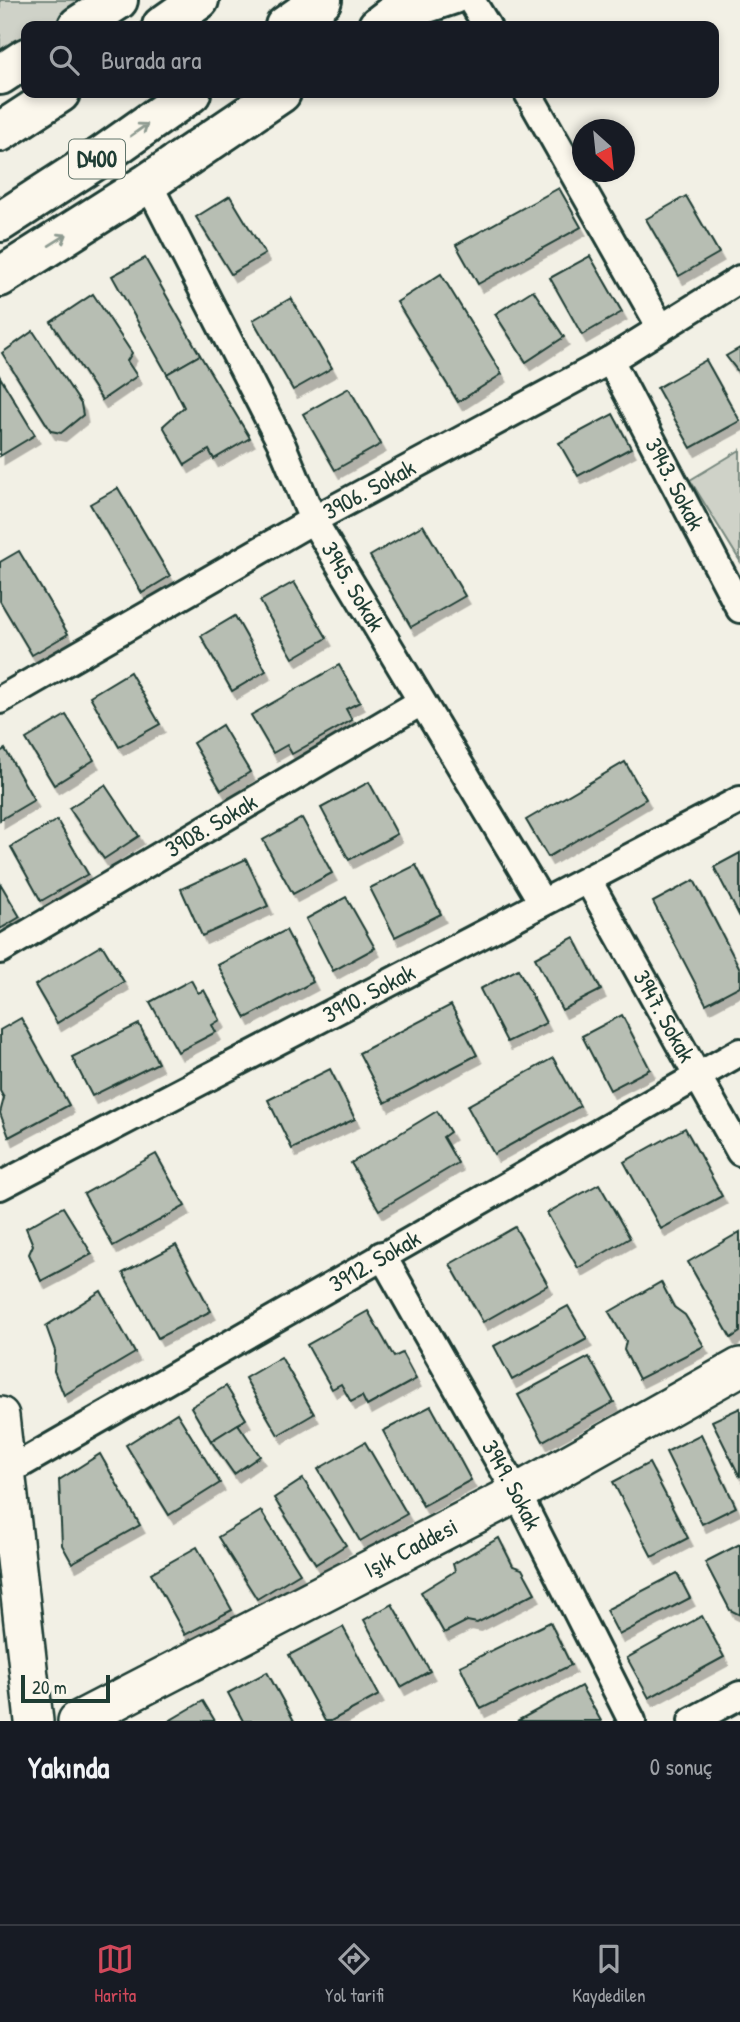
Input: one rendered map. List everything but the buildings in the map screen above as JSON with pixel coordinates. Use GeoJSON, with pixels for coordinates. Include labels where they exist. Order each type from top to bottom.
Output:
{"type":"FeatureCollection","features":[{"type":"Feature","properties":{"kind":"highway"},"geometry":{"type":"LineString","coordinates":[[86,21],[118,0]]}},
{"type":"Feature","properties":{"kind":"highway"},"geometry":{"type":"LineString","coordinates":[[169,21],[199,0]]}},
{"type":"Feature","properties":{"kind":"highway"},"geometry":{"type":"LineString","coordinates":[[292,21],[322,0]]}},
{"type":"Feature","properties":{"kind":"highway"},"geometry":{"type":"LineString","coordinates":[[385,21],[412,0]]}},
{"type":"Feature","properties":{"kind":"highway"},"geometry":{"type":"LineString","coordinates":[[0,75],[21,61]]}},
{"type":"Feature","properties":{"kind":"highway"},"geometry":{"type":"LineString","coordinates":[[0,132],[52,98]]}},
{"type":"Feature","properties":{"kind":"highway","name":"D400"},"geometry":{"type":"LineString","coordinates":[[0,222],[102,156],[184,98]]}},
{"type":"Feature","properties":{"kind":"highway"},"geometry":{"type":"LineString","coordinates":[[0,277],[148,183],[274,98]]}},
{"type":"Feature","properties":{"kind":"street"},"geometry":{"type":"LineString","coordinates":[[394,21],[455,0]]}},
{"type":"Feature","properties":{"kind":"street"},"geometry":{"type":"LineString","coordinates":[[471,0],[484,21]]}},
{"type":"Feature","properties":{"kind":"street"},"geometry":{"type":"LineString","coordinates":[[531,98],[660,326]]}},
{"type":"Feature","properties":{"kind":"street","name":"3945. Sokak"},"geometry":{"type":"LineString","coordinates":[[148,183],[281,443],[313,520],[542,902]]}},
{"type":"Feature","properties":{"kind":"street","name":"3906. Sokak"},"geometry":{"type":"LineString","coordinates":[[0,700],[313,520],[610,360],[660,326],[740,279]]}},
{"type":"Feature","properties":{"kind":"street","name":"3943. Sokak"},"geometry":{"type":"LineString","coordinates":[[610,360],[740,609]]}},
{"type":"Feature","properties":{"kind":"street","name":"3908. Sokak"},"geometry":{"type":"LineString","coordinates":[[0,950],[421,702]]}},
{"type":"Feature","properties":{"kind":"street","name":"3910. Sokak"},"geometry":{"type":"LineString","coordinates":[[0,1186],[740,800]]}},
{"type":"Feature","properties":{"kind":"street","name":"3947. Sokak"},"geometry":{"type":"LineString","coordinates":[[588,880],[740,1152]]}},
{"type":"Feature","properties":{"kind":"street","name":"3912. Sokak"},"geometry":{"type":"LineString","coordinates":[[4,1473],[740,1052]]}},
{"type":"Feature","properties":{"kind":"street","name":"3949. Sokak"},"geometry":{"type":"LineString","coordinates":[[382,1255],[517,1493],[632,1721]]}},
{"type":"Feature","properties":{"kind":"street","name":"Işık Caddesi"},"geometry":{"type":"LineString","coordinates":[[77,1721],[517,1493],[740,1367]]}},
{"type":"Feature","properties":{"kind":"street"},"geometry":{"type":"LineString","coordinates":[[0,1416],[14,1682],[34,1721]]}},
{"type":"Feature","properties":{"kind":"street"},"geometry":{"type":"LineString","coordinates":[[692,1721],[740,1695]]}},
{"type":"Feature","properties":{"kind":"shaded area"},"geometry":{"type":"Polygon","coordinates":[[[0,0],[98,0],[62,21],[21,21],[21,46],[0,59],[0,0]]]}},
{"type":"Feature","properties":{"kind":"shaded area"},"geometry":{"type":"Polygon","coordinates":[[[740,450],[740,561],[690,480],[740,450]]]}}]}
